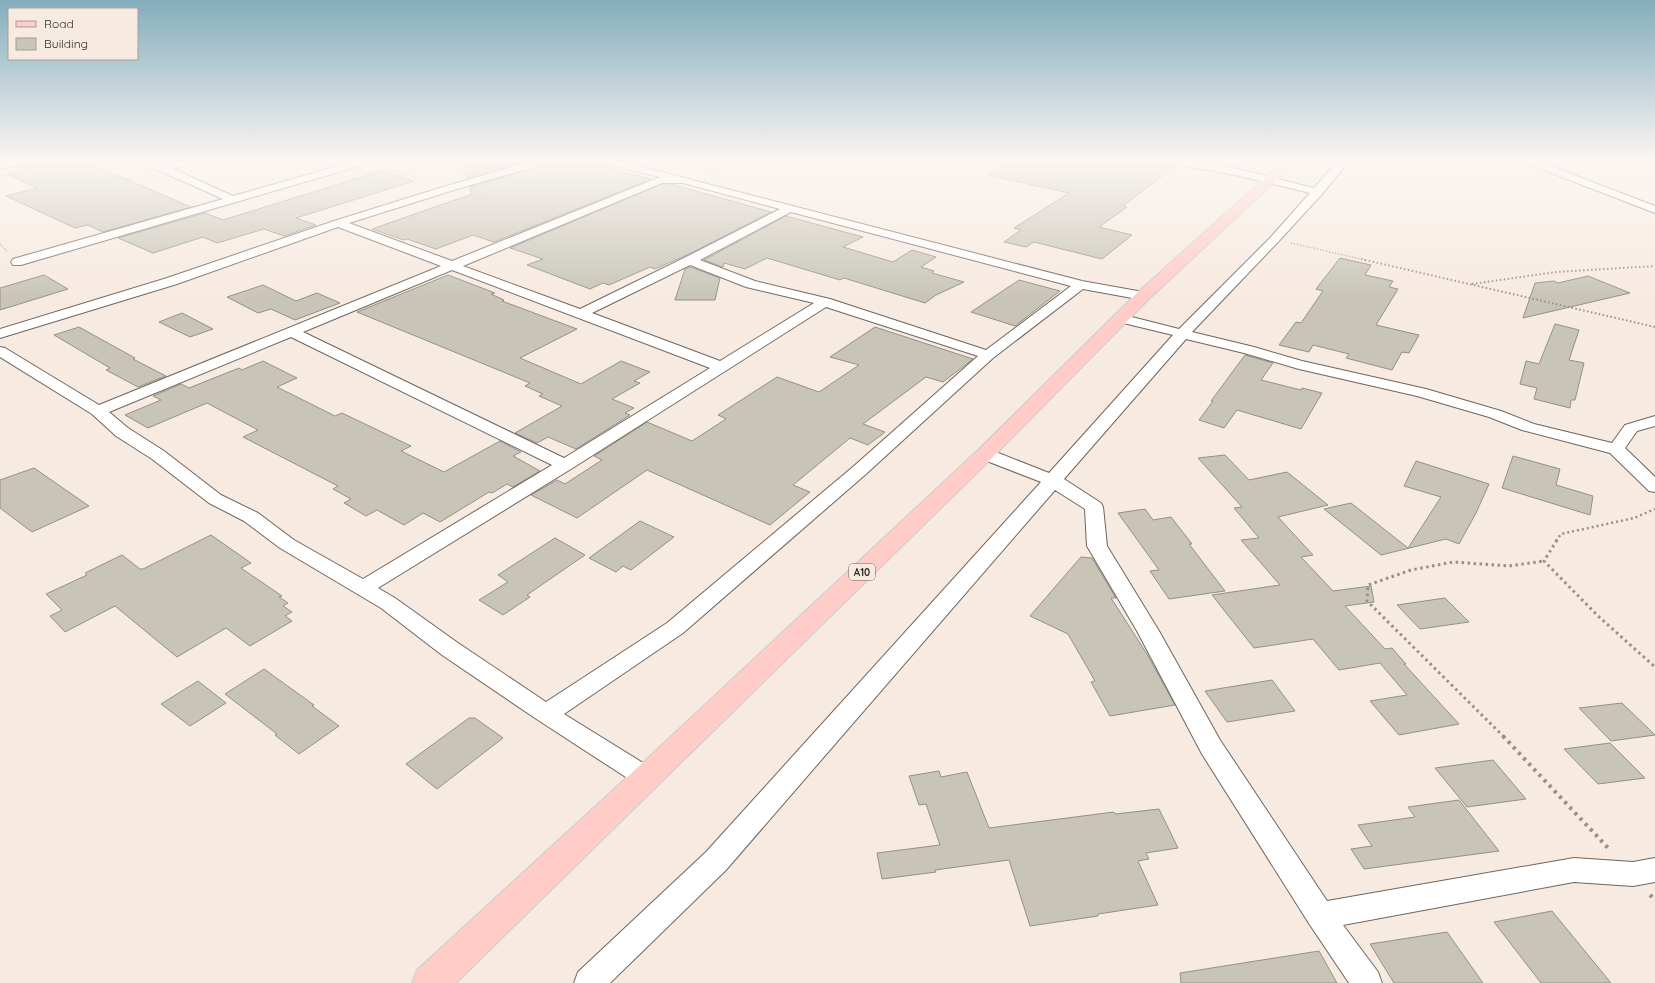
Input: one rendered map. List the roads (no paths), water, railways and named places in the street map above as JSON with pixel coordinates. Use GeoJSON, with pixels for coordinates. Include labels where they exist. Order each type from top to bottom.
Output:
{"type":"FeatureCollection","features":[{"type":"Feature","properties":{"kind":"main road","name":"A10"},"geometry":{"type":"LineString","coordinates":[[430,983],[647,778],[984,454],[1143,296],[1243,206]]}},
{"type":"Feature","properties":{"kind":"street"},"geometry":{"type":"LineString","coordinates":[[17,262],[211,206]]}},
{"type":"Feature","properties":{"kind":"street"},"geometry":{"type":"LineString","coordinates":[[0,334],[172,281],[338,222],[391,206]]}},
{"type":"Feature","properties":{"kind":"street"},"geometry":{"type":"LineString","coordinates":[[98,411],[598,206]]}},
{"type":"Feature","properties":{"kind":"street"},"geometry":{"type":"LineString","coordinates":[[782,206],[1081,285],[1143,296]]}},
{"type":"Feature","properties":{"kind":"street"},"geometry":{"type":"LineString","coordinates":[[589,983],[716,861],[1054,481],[1183,333],[1305,206]]}},
{"type":"Feature","properties":{"kind":"street"},"geometry":{"type":"LineString","coordinates":[[1644,206],[1655,210]]}},
{"type":"Feature","properties":{"kind":"street"},"geometry":{"type":"LineString","coordinates":[[580,314],[690,260],[790,208]]}},
{"type":"Feature","properties":{"kind":"street"},"geometry":{"type":"LineString","coordinates":[[338,222],[722,367]]}},
{"type":"Feature","properties":{"kind":"street"},"geometry":{"type":"LineString","coordinates":[[690,260],[751,284],[825,302],[988,355]]}},
{"type":"Feature","properties":{"kind":"street"},"geometry":{"type":"LineString","coordinates":[[546,714],[675,628],[860,470],[988,355],[1081,285]]}},
{"type":"Feature","properties":{"kind":"street"},"geometry":{"type":"LineString","coordinates":[[363,588],[565,465],[825,302]]}},
{"type":"Feature","properties":{"kind":"street"},"geometry":{"type":"LineString","coordinates":[[1120,318],[1249,350],[1299,365],[1422,392],[1495,414],[1528,427],[1616,449],[1655,487]]}},
{"type":"Feature","properties":{"kind":"street"},"geometry":{"type":"LineString","coordinates":[[292,332],[565,465]]}},
{"type":"Feature","properties":{"kind":"street"},"geometry":{"type":"LineString","coordinates":[[0,351],[98,411],[122,432],[158,455],[215,499],[251,517],[287,544],[388,603],[450,649],[546,714],[647,778]]}},
{"type":"Feature","properties":{"kind":"street"},"geometry":{"type":"LineString","coordinates":[[1616,449],[1631,428],[1655,421]]}},
{"type":"Feature","properties":{"kind":"street"},"geometry":{"type":"LineString","coordinates":[[984,454],[1054,481],[1094,506],[1097,546],[1148,631],[1212,747],[1320,916],[1367,983]]}},
{"type":"Feature","properties":{"kind":"street"},"geometry":{"type":"LineString","coordinates":[[1320,916],[1574,870],[1644,872]]}}]}
